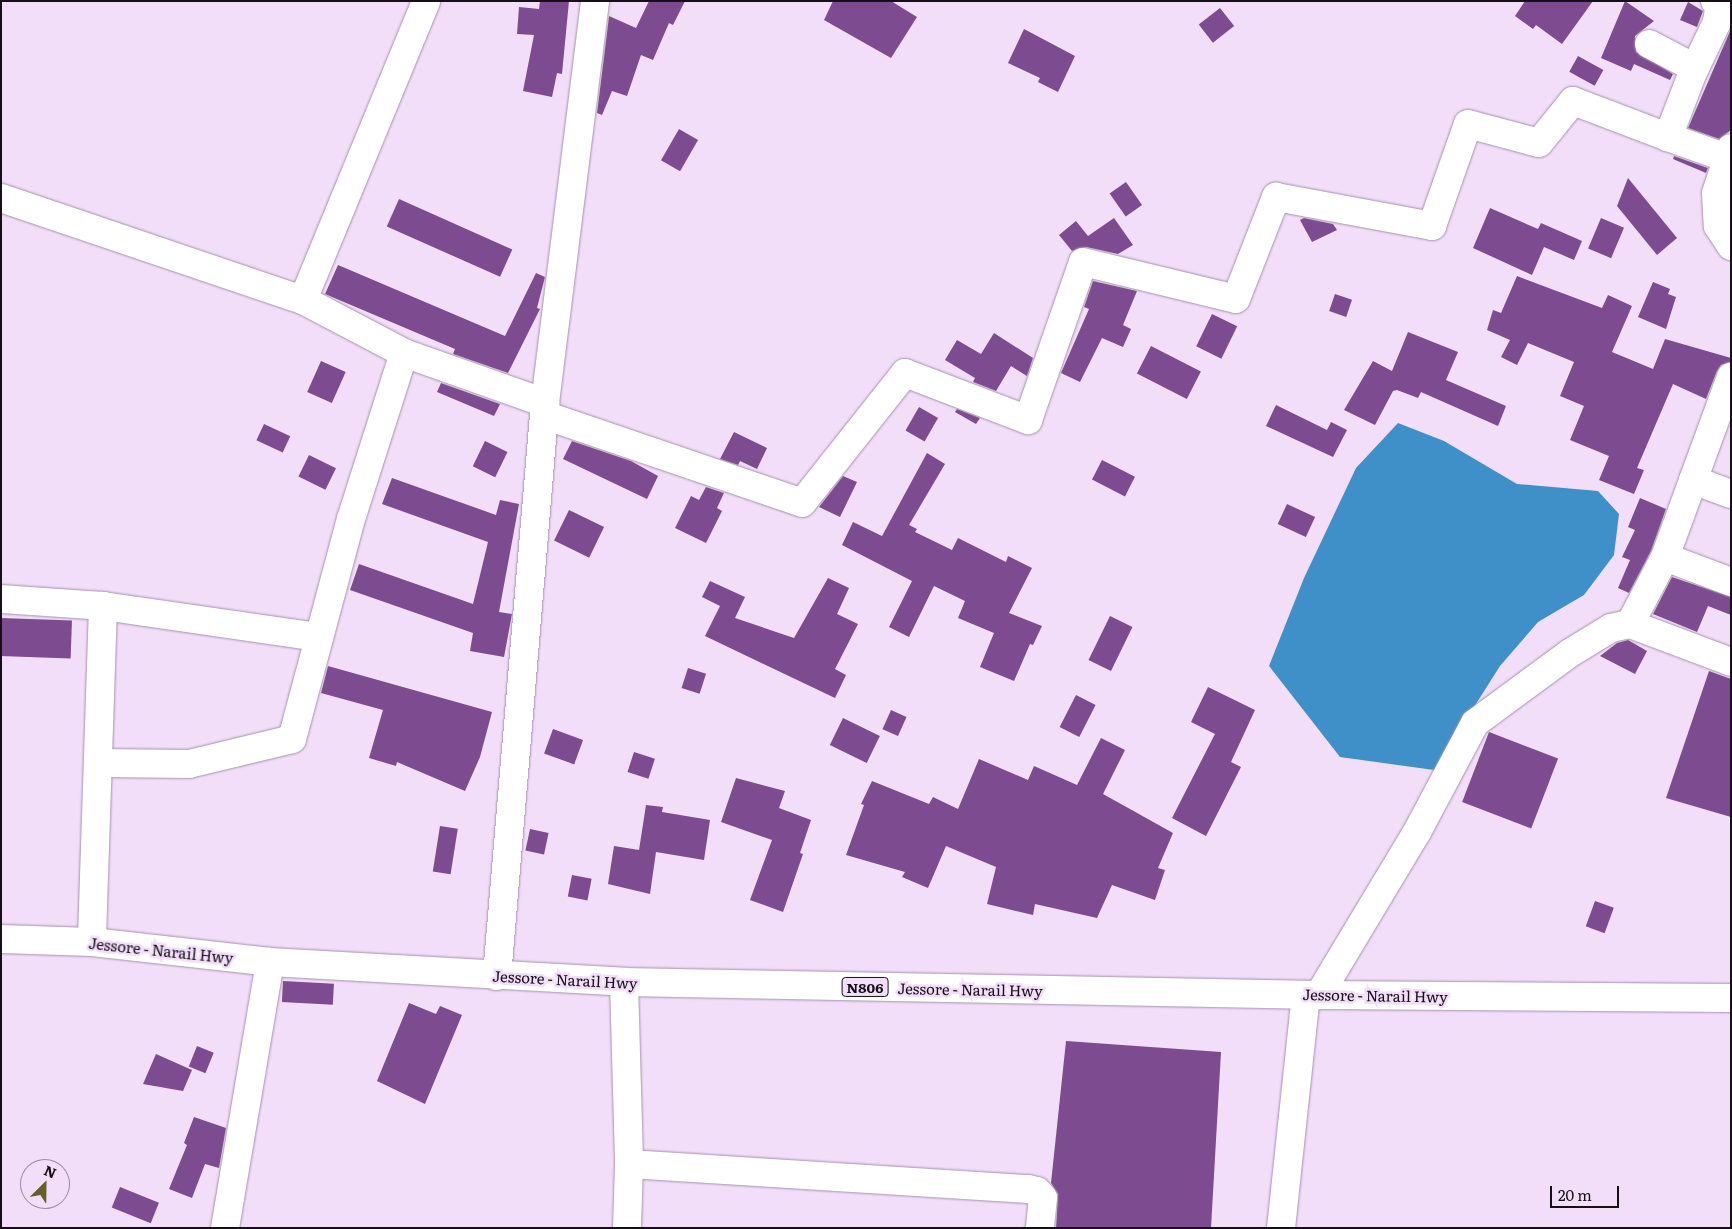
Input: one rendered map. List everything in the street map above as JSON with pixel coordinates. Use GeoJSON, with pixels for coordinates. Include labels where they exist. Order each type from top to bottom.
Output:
{"type":"FeatureCollection","features":[{"type":"Feature","properties":{"kind":"main road"},"geometry":{"type":"LineString","coordinates":[[303,300],[426,1]]}},
{"type":"Feature","properties":{"kind":"main road"},"geometry":{"type":"LineString","coordinates":[[497,976],[547,410],[595,1]]}},
{"type":"Feature","properties":{"kind":"main road"},"geometry":{"type":"LineString","coordinates":[[1668,137],[1695,68],[1717,22],[1720,3],[1716,1]]}},
{"type":"Feature","properties":{"kind":"main road"},"geometry":{"type":"LineString","coordinates":[[1649,44],[1695,68]]}},
{"type":"Feature","properties":{"kind":"main road"},"geometry":{"type":"LineString","coordinates":[[1,198],[303,300],[404,353],[547,410],[802,503],[905,373],[1028,420],[1083,262],[1236,299],[1276,197],[1432,226],[1468,124],[1539,143],[1573,101],[1668,137],[1728,153],[1716,192],[1718,226],[1731,246]]}},
{"type":"Feature","properties":{"kind":"main road"},"geometry":{"type":"LineString","coordinates":[[100,763],[189,764],[292,739],[351,519],[404,353]]}},
{"type":"Feature","properties":{"kind":"main road"},"geometry":{"type":"LineString","coordinates":[[1630,624],[1666,557],[1731,377]]}},
{"type":"Feature","properties":{"kind":"main road"},"geometry":{"type":"LineString","coordinates":[[1693,480],[1731,494]]}},
{"type":"Feature","properties":{"kind":"main road"},"geometry":{"type":"LineString","coordinates":[[1666,557],[1731,582]]}},
{"type":"Feature","properties":{"kind":"main road"},"geometry":{"type":"LineString","coordinates":[[1,599],[103,606],[319,637]]}},
{"type":"Feature","properties":{"kind":"main road"},"geometry":{"type":"LineString","coordinates":[[92,942],[100,763],[103,606]]}},
{"type":"Feature","properties":{"kind":"main road"},"geometry":{"type":"LineString","coordinates":[[1281,1228],[1313,995],[1417,832],[1475,723],[1570,653],[1611,628],[1630,624],[1731,662]]}},
{"type":"Feature","properties":{"kind":"main road","name":"Jessore - Narail Hwy"},"geometry":{"type":"LineString","coordinates":[[1,939],[92,942],[270,962],[624,982],[1313,995],[1731,998]]}},
{"type":"Feature","properties":{"kind":"main road"},"geometry":{"type":"LineString","coordinates":[[225,1228],[270,962]]}},
{"type":"Feature","properties":{"kind":"main road"},"geometry":{"type":"LineString","coordinates":[[624,982],[629,1164],[628,1228]]}},
{"type":"Feature","properties":{"kind":"main road"},"geometry":{"type":"LineString","coordinates":[[629,1164],[1028,1189],[1037,1191],[1043,1198],[1040,1228]]}},
{"type":"Feature","properties":{"kind":"water"},"geometry":{"type":"Polygon","coordinates":[[[1398,423],[1444,441],[1517,484],[1598,491],[1619,514],[1614,555],[1584,595],[1538,622],[1500,666],[1434,770],[1340,757],[1269,666],[1304,578],[1356,468],[1398,423]]]}},
{"type":"Feature","properties":{"kind":"building"},"geometry":{"type":"Polygon","coordinates":[[[540,1],[569,1],[562,74],[557,73],[552,97],[523,91],[534,35],[517,34],[519,7],[539,9],[540,1]]]}},
{"type":"Feature","properties":{"kind":"building"},"geometry":{"type":"Polygon","coordinates":[[[649,1],[685,1],[673,25],[669,23],[653,60],[641,55],[627,96],[612,91],[602,115],[597,113],[609,16],[636,28],[649,1]]]}},
{"type":"Feature","properties":{"kind":"building"},"geometry":{"type":"Polygon","coordinates":[[[833,1],[891,1],[917,17],[891,58],[824,20],[833,1]]]}},
{"type":"Feature","properties":{"kind":"building"},"geometry":{"type":"Polygon","coordinates":[[[1525,1],[1593,1],[1562,44],[1536,25],[1533,29],[1515,16],[1525,1]]]}},
{"type":"Feature","properties":{"kind":"building"},"geometry":{"type":"Polygon","coordinates":[[[1625,1],[1654,21],[1635,36],[1636,52],[1673,74],[1670,80],[1634,64],[1631,71],[1601,58],[1625,1]]]}},
{"type":"Feature","properties":{"kind":"building"},"geometry":{"type":"Polygon","coordinates":[[[1688,2],[1703,11],[1697,27],[1680,20],[1688,2]]]}},
{"type":"Feature","properties":{"kind":"building"},"geometry":{"type":"Polygon","coordinates":[[[1220,8],[1234,26],[1213,43],[1199,25],[1220,8]]]}},
{"type":"Feature","properties":{"kind":"building"},"geometry":{"type":"Polygon","coordinates":[[[1024,29],[1075,56],[1058,92],[1038,82],[1040,78],[1008,63],[1024,29]]]}},
{"type":"Feature","properties":{"kind":"building"},"geometry":{"type":"Polygon","coordinates":[[[1731,29],[1731,130],[1719,139],[1688,128],[1731,29]]]}},
{"type":"Feature","properties":{"kind":"building"},"geometry":{"type":"Polygon","coordinates":[[[1578,56],[1603,70],[1595,86],[1569,72],[1578,56]]]}},
{"type":"Feature","properties":{"kind":"building"},"geometry":{"type":"Polygon","coordinates":[[[679,129],[698,140],[680,171],[661,160],[679,129]]]}},
{"type":"Feature","properties":{"kind":"building"},"geometry":{"type":"Polygon","coordinates":[[[1674,156],[1708,168],[1706,173],[1673,159],[1674,156]]]}},
{"type":"Feature","properties":{"kind":"building"},"geometry":{"type":"Polygon","coordinates":[[[1628,178],[1677,238],[1657,255],[1617,206],[1628,178]]]}},
{"type":"Feature","properties":{"kind":"building"},"geometry":{"type":"Polygon","coordinates":[[[1126,182],[1142,205],[1126,216],[1110,193],[1126,182]]]}},
{"type":"Feature","properties":{"kind":"building"},"geometry":{"type":"Polygon","coordinates":[[[399,199],[512,249],[500,277],[387,226],[399,199]]]}},
{"type":"Feature","properties":{"kind":"building"},"geometry":{"type":"Polygon","coordinates":[[[1490,208],[1538,229],[1541,223],[1582,241],[1574,260],[1544,247],[1532,275],[1473,248],[1490,208]]]}},
{"type":"Feature","properties":{"kind":"building"},"geometry":{"type":"Polygon","coordinates":[[[1114,218],[1133,245],[1118,254],[1086,247],[1072,251],[1059,235],[1076,221],[1088,236],[1114,218]]]}},
{"type":"Feature","properties":{"kind":"building"},"geometry":{"type":"Polygon","coordinates":[[[1304,218],[1333,224],[1337,230],[1312,242],[1300,220],[1304,218]]]}},
{"type":"Feature","properties":{"kind":"building"},"geometry":{"type":"Polygon","coordinates":[[[1601,218],[1624,228],[1611,258],[1588,248],[1601,218]]]}},
{"type":"Feature","properties":{"kind":"building"},"geometry":{"type":"Polygon","coordinates":[[[338,265],[505,336],[536,273],[545,277],[537,308],[540,309],[508,373],[453,354],[455,349],[325,294],[338,265]]]}},
{"type":"Feature","properties":{"kind":"building"},"geometry":{"type":"Polygon","coordinates":[[[1517,276],[1602,308],[1608,295],[1632,306],[1612,352],[1653,369],[1665,339],[1731,358],[1731,362],[1721,365],[1717,371],[1706,399],[1673,384],[1637,468],[1644,470],[1634,494],[1599,480],[1609,456],[1570,440],[1584,406],[1560,396],[1574,362],[1528,343],[1517,365],[1501,357],[1510,340],[1487,330],[1493,310],[1501,313],[1517,276]]]}},
{"type":"Feature","properties":{"kind":"building"},"geometry":{"type":"Polygon","coordinates":[[[1093,281],[1137,291],[1123,325],[1131,329],[1123,347],[1102,338],[1080,382],[1061,373],[1089,309],[1084,307],[1093,281]]]}},
{"type":"Feature","properties":{"kind":"building"},"geometry":{"type":"Polygon","coordinates":[[[1653,282],[1670,289],[1668,294],[1676,297],[1666,329],[1638,317],[1653,282]]]}},
{"type":"Feature","properties":{"kind":"building"},"geometry":{"type":"Polygon","coordinates":[[[1335,294],[1352,300],[1346,317],[1329,311],[1335,294]]]}},
{"type":"Feature","properties":{"kind":"building"},"geometry":{"type":"Polygon","coordinates":[[[1212,314],[1237,326],[1221,359],[1196,346],[1212,314]]]}},
{"type":"Feature","properties":{"kind":"building"},"geometry":{"type":"Polygon","coordinates":[[[1408,332],[1458,352],[1446,380],[1506,406],[1498,426],[1421,392],[1418,398],[1397,390],[1393,391],[1375,425],[1344,410],[1373,361],[1392,371],[1408,332]]]}},
{"type":"Feature","properties":{"kind":"building"},"geometry":{"type":"Polygon","coordinates":[[[994,333],[1033,358],[1027,376],[1011,366],[996,391],[973,382],[975,378],[945,360],[957,340],[981,354],[994,333]]]}},
{"type":"Feature","properties":{"kind":"building"},"geometry":{"type":"Polygon","coordinates":[[[1151,346],[1201,371],[1187,399],[1137,374],[1151,346]]]}},
{"type":"Feature","properties":{"kind":"building"},"geometry":{"type":"Polygon","coordinates":[[[321,361],[346,372],[332,403],[307,392],[321,361]]]}},
{"type":"Feature","properties":{"kind":"building"},"geometry":{"type":"Polygon","coordinates":[[[441,383],[500,404],[494,416],[437,392],[441,383]]]}},
{"type":"Feature","properties":{"kind":"building"},"geometry":{"type":"Polygon","coordinates":[[[1276,405],[1327,430],[1331,422],[1347,430],[1333,457],[1266,426],[1276,405]]]}},
{"type":"Feature","properties":{"kind":"building"},"geometry":{"type":"Polygon","coordinates":[[[919,407],[938,418],[925,441],[906,430],[919,407]]]}},
{"type":"Feature","properties":{"kind":"building"},"geometry":{"type":"Polygon","coordinates":[[[957,409],[980,418],[976,424],[955,412],[957,409]]]}},
{"type":"Feature","properties":{"kind":"building"},"geometry":{"type":"Polygon","coordinates":[[[264,424],[290,436],[283,453],[256,440],[264,424]]]}},
{"type":"Feature","properties":{"kind":"building"},"geometry":{"type":"Polygon","coordinates":[[[734,432],[767,448],[757,469],[740,461],[738,465],[720,459],[734,432]]]}},
{"type":"Feature","properties":{"kind":"building"},"geometry":{"type":"Polygon","coordinates":[[[485,441],[507,452],[495,477],[473,466],[485,441]]]}},
{"type":"Feature","properties":{"kind":"building"},"geometry":{"type":"Polygon","coordinates":[[[572,441],[631,461],[658,476],[647,499],[563,459],[572,441]]]}},
{"type":"Feature","properties":{"kind":"building"},"geometry":{"type":"Polygon","coordinates":[[[927,453],[945,464],[909,525],[917,529],[915,532],[952,550],[958,538],[1006,562],[1008,556],[1032,568],[1009,613],[1042,626],[1033,645],[1030,644],[1014,681],[980,667],[994,633],[958,618],[965,601],[934,586],[909,637],[889,627],[912,581],[842,545],[853,522],[882,536],[927,453]]]}},
{"type":"Feature","properties":{"kind":"building"},"geometry":{"type":"Polygon","coordinates":[[[309,455],[336,468],[325,490],[298,477],[309,455]]]}},
{"type":"Feature","properties":{"kind":"building"},"geometry":{"type":"Polygon","coordinates":[[[1102,460],[1135,477],[1125,496],[1092,480],[1102,460]]]}},
{"type":"Feature","properties":{"kind":"building"},"geometry":{"type":"Polygon","coordinates":[[[843,476],[857,482],[840,517],[819,507],[843,476]]]}},
{"type":"Feature","properties":{"kind":"building"},"geometry":{"type":"Polygon","coordinates":[[[392,478],[496,515],[500,500],[519,504],[499,612],[512,614],[504,657],[470,651],[473,633],[350,590],[359,564],[473,604],[488,542],[382,504],[392,478]]]}},
{"type":"Feature","properties":{"kind":"building"},"geometry":{"type":"Polygon","coordinates":[[[706,487],[724,493],[717,508],[722,511],[706,543],[675,528],[691,496],[699,500],[706,487]]]}},
{"type":"Feature","properties":{"kind":"building"},"geometry":{"type":"Polygon","coordinates":[[[1640,498],[1666,509],[1651,551],[1629,593],[1618,588],[1630,560],[1622,557],[1635,530],[1628,527],[1640,498]]]}},
{"type":"Feature","properties":{"kind":"building"},"geometry":{"type":"Polygon","coordinates":[[[1287,504],[1315,517],[1306,537],[1278,524],[1287,504]]]}},
{"type":"Feature","properties":{"kind":"building"},"geometry":{"type":"Polygon","coordinates":[[[569,510],[604,527],[589,558],[554,541],[569,510]]]}},
{"type":"Feature","properties":{"kind":"building"},"geometry":{"type":"Polygon","coordinates":[[[1672,577],[1731,597],[1731,615],[1708,606],[1697,632],[1653,614],[1672,577]]]}},
{"type":"Feature","properties":{"kind":"building"},"geometry":{"type":"Polygon","coordinates":[[[828,578],[849,588],[837,614],[858,624],[835,669],[846,675],[835,698],[705,636],[720,606],[702,597],[710,581],[745,597],[735,618],[794,638],[828,578]]]}},
{"type":"Feature","properties":{"kind":"building"},"geometry":{"type":"Polygon","coordinates":[[[1110,616],[1132,627],[1111,671],[1089,660],[1110,616]]]}},
{"type":"Feature","properties":{"kind":"building"},"geometry":{"type":"Polygon","coordinates":[[[1,618],[72,620],[71,658],[1,656],[1,618]]]}},
{"type":"Feature","properties":{"kind":"building"},"geometry":{"type":"Polygon","coordinates":[[[1628,640],[1647,651],[1635,674],[1600,656],[1617,643],[1628,640]]]}},
{"type":"Feature","properties":{"kind":"building"},"geometry":{"type":"Polygon","coordinates":[[[328,666],[492,712],[480,757],[465,791],[397,762],[396,766],[369,758],[383,710],[321,693],[328,666]]]}},
{"type":"Feature","properties":{"kind":"building"},"geometry":{"type":"Polygon","coordinates":[[[688,668],[706,674],[700,694],[682,688],[688,668]]]}},
{"type":"Feature","properties":{"kind":"building"},"geometry":{"type":"Polygon","coordinates":[[[1709,671],[1731,679],[1731,817],[1666,798],[1709,671]]]}},
{"type":"Feature","properties":{"kind":"building"},"geometry":{"type":"Polygon","coordinates":[[[1208,687],[1255,710],[1231,762],[1241,767],[1206,836],[1172,818],[1215,734],[1191,722],[1208,687]]]}},
{"type":"Feature","properties":{"kind":"building"},"geometry":{"type":"Polygon","coordinates":[[[1076,695],[1096,705],[1079,737],[1060,727],[1076,695]]]}},
{"type":"Feature","properties":{"kind":"building"},"geometry":{"type":"Polygon","coordinates":[[[891,710],[907,717],[898,736],[882,729],[891,710]]]}},
{"type":"Feature","properties":{"kind":"building"},"geometry":{"type":"Polygon","coordinates":[[[843,718],[880,736],[867,763],[830,745],[843,718]]]}},
{"type":"Feature","properties":{"kind":"building"},"geometry":{"type":"Polygon","coordinates":[[[553,729],[583,740],[574,764],[544,753],[553,729]]]}},
{"type":"Feature","properties":{"kind":"building"},"geometry":{"type":"Polygon","coordinates":[[[1489,732],[1558,759],[1531,829],[1462,802],[1489,732]]]}},
{"type":"Feature","properties":{"kind":"building"},"geometry":{"type":"Polygon","coordinates":[[[1101,738],[1125,750],[1103,794],[1173,833],[1158,868],[1165,870],[1155,900],[1112,885],[1097,918],[1035,904],[1033,915],[987,904],[996,867],[946,846],[928,888],[902,877],[905,872],[846,855],[864,805],[861,804],[872,781],[929,804],[933,797],[958,809],[979,759],[1028,780],[1034,766],[1077,785],[1101,738]]]}},
{"type":"Feature","properties":{"kind":"building"},"geometry":{"type":"Polygon","coordinates":[[[634,752],[655,759],[648,779],[628,772],[634,752]]]}},
{"type":"Feature","properties":{"kind":"building"},"geometry":{"type":"Polygon","coordinates":[[[736,778],[785,791],[779,808],[811,820],[800,853],[803,854],[783,912],[750,900],[772,840],[721,822],[736,778]]]}},
{"type":"Feature","properties":{"kind":"building"},"geometry":{"type":"Polygon","coordinates":[[[646,805],[663,807],[662,812],[710,820],[704,860],[656,852],[650,894],[608,884],[614,846],[639,850],[646,805]]]}},
{"type":"Feature","properties":{"kind":"building"},"geometry":{"type":"Polygon","coordinates":[[[440,826],[458,829],[451,874],[433,871],[440,826]]]}},
{"type":"Feature","properties":{"kind":"building"},"geometry":{"type":"Polygon","coordinates":[[[530,829],[549,833],[544,854],[525,851],[530,829]]]}},
{"type":"Feature","properties":{"kind":"building"},"geometry":{"type":"Polygon","coordinates":[[[572,875],[592,879],[587,900],[568,897],[572,875]]]}},
{"type":"Feature","properties":{"kind":"building"},"geometry":{"type":"Polygon","coordinates":[[[1595,901],[1614,908],[1605,933],[1586,926],[1595,901]]]}},
{"type":"Feature","properties":{"kind":"building"},"geometry":{"type":"Polygon","coordinates":[[[283,981],[334,984],[333,1005],[282,1002],[283,981]]]}},
{"type":"Feature","properties":{"kind":"building"},"geometry":{"type":"Polygon","coordinates":[[[409,1003],[436,1014],[440,1006],[462,1015],[425,1104],[377,1081],[409,1003]]]}},
{"type":"Feature","properties":{"kind":"building"},"geometry":{"type":"Polygon","coordinates":[[[1066,1041],[1221,1052],[1211,1228],[1056,1228],[1058,1194],[1051,1183],[1066,1041]]]}},
{"type":"Feature","properties":{"kind":"building"},"geometry":{"type":"Polygon","coordinates":[[[197,1046],[214,1053],[205,1073],[189,1066],[197,1046]]]}},
{"type":"Feature","properties":{"kind":"building"},"geometry":{"type":"Polygon","coordinates":[[[156,1054],[192,1070],[183,1091],[143,1084],[156,1054]]]}},
{"type":"Feature","properties":{"kind":"building"},"geometry":{"type":"Polygon","coordinates":[[[194,1117],[226,1128],[219,1168],[205,1164],[192,1198],[169,1189],[187,1145],[184,1143],[194,1117]]]}},
{"type":"Feature","properties":{"kind":"building"},"geometry":{"type":"Polygon","coordinates":[[[120,1187],[159,1203],[151,1223],[112,1207],[120,1187]]]}}]}
